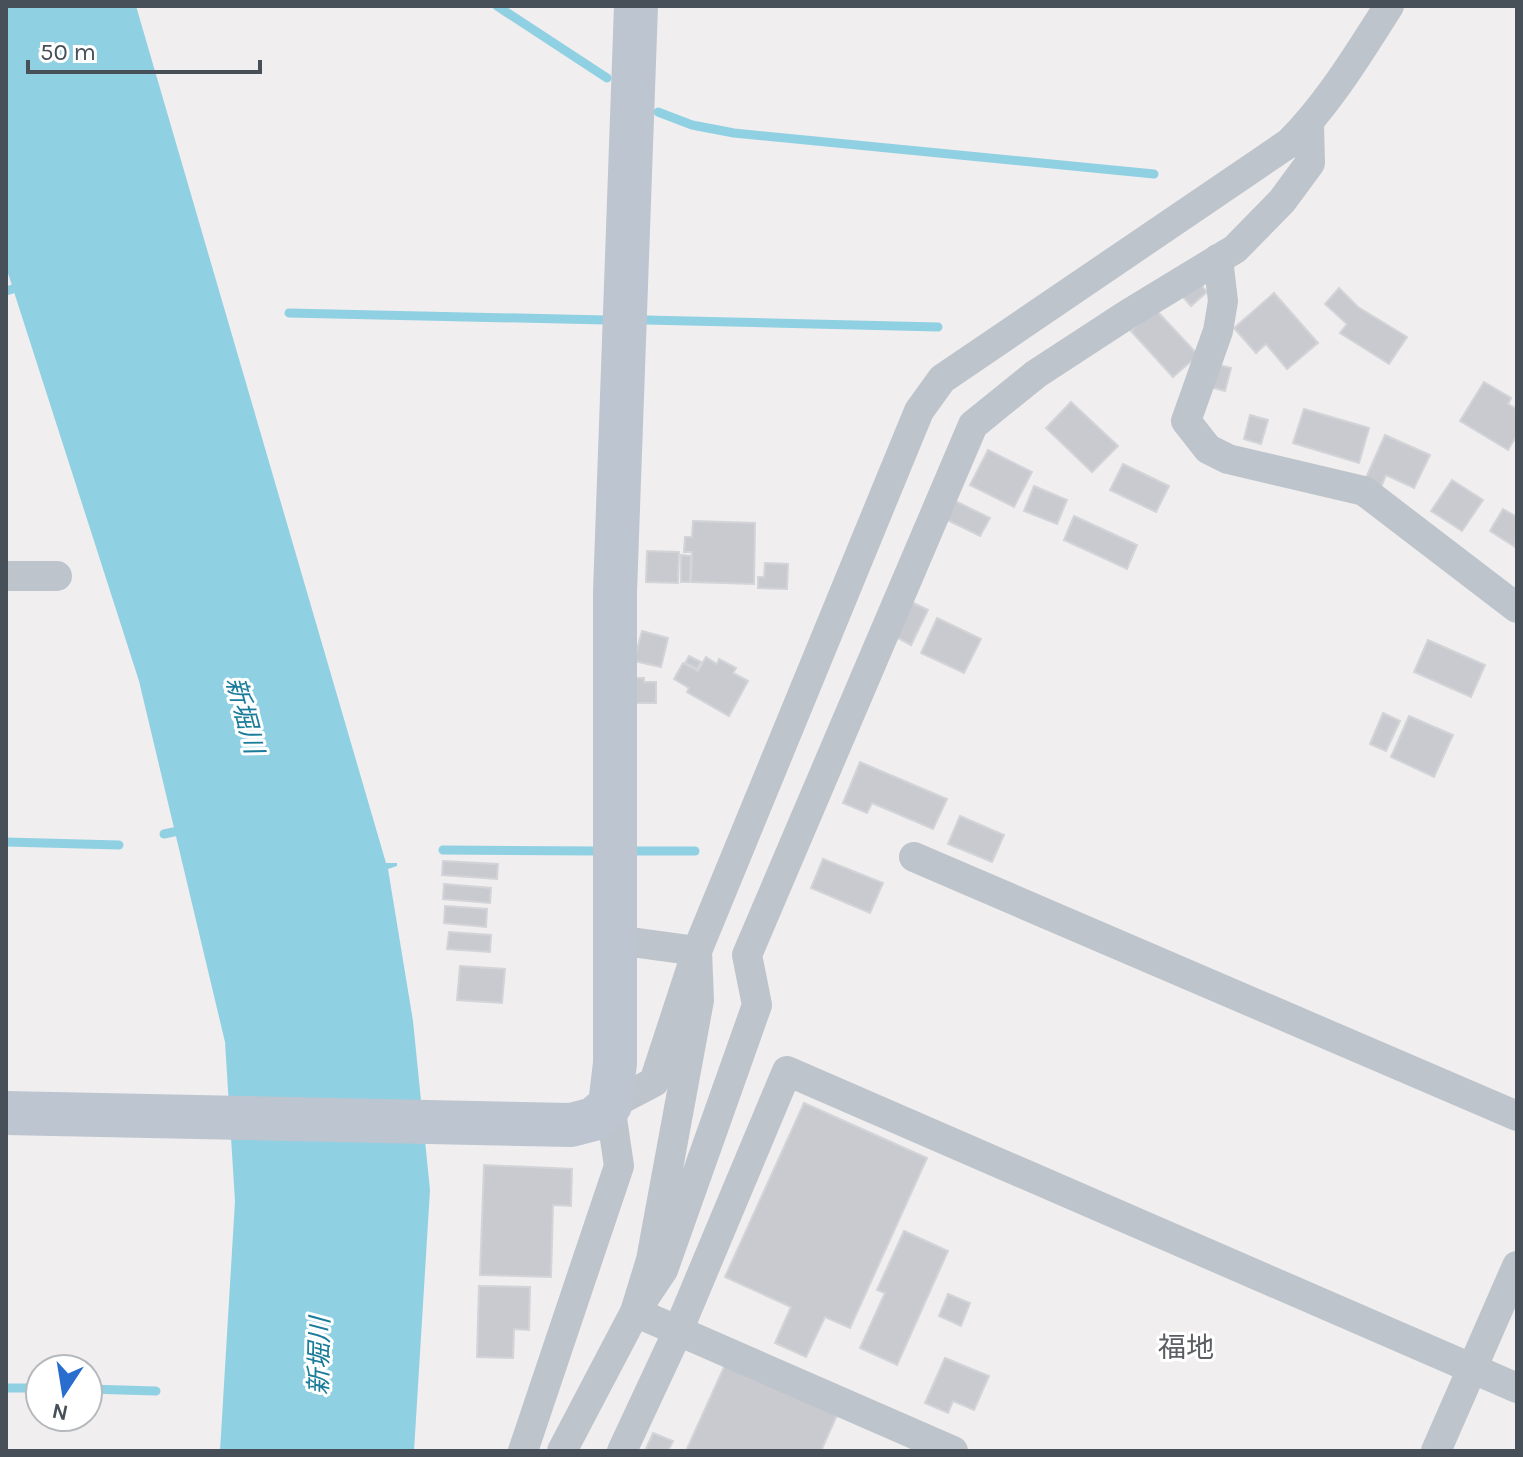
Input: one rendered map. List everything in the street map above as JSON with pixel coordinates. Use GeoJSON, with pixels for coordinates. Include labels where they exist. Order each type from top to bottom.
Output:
{"type":"FeatureCollection","features":[{"type":"Feature","properties":{"kind":"street"},"geometry":{"type":"LineString","coordinates":[[523,1451],[619,1166],[610,1105],[615,1063],[615,592],[636,6]]}},
{"type":"Feature","properties":{"kind":"street"},"geometry":{"type":"LineString","coordinates":[[6,1113],[571,1125],[594,1119],[610,1105],[654,1082],[697,951],[919,411],[930,392],[942,379],[1289,143],[1309,123],[1389,6]]}},
{"type":"Feature","properties":{"kind":"street"},"geometry":{"type":"LineString","coordinates":[[562,1451],[635,1312],[663,1270],[757,1005],[747,955],[973,425],[1036,374],[1235,249],[1282,201],[1310,163],[1309,123]]}},
{"type":"Feature","properties":{"kind":"street"},"geometry":{"type":"LineString","coordinates":[[1218,259],[1223,301],[1218,331],[1186,421],[1208,449],[1228,459],[1364,491],[1517,608]]}},
{"type":"Feature","properties":{"kind":"street"},"geometry":{"type":"LineString","coordinates":[[6,576],[57,576]]}},
{"type":"Feature","properties":{"kind":"street"},"geometry":{"type":"LineString","coordinates":[[914,857],[1517,1116]]}},
{"type":"Feature","properties":{"kind":"street"},"geometry":{"type":"LineString","coordinates":[[616,940],[697,951]]}},
{"type":"Feature","properties":{"kind":"street"},"geometry":{"type":"LineString","coordinates":[[635,1312],[651,1260],[699,1000],[697,951]]}},
{"type":"Feature","properties":{"kind":"street"},"geometry":{"type":"LineString","coordinates":[[622,1451],[678,1331],[787,1071],[1517,1388]]}},
{"type":"Feature","properties":{"kind":"street"},"geometry":{"type":"LineString","coordinates":[[1436,1451],[1517,1266]]}},
{"type":"Feature","properties":{"kind":"street"},"geometry":{"type":"LineString","coordinates":[[635,1312],[953,1451]]}},
{"type":"Feature","properties":{"kind":"water","name":"新堀川"},"geometry":{"type":"Polygon","coordinates":[[[6,6],[136,6],[386,863],[397,863],[397,866],[388,869],[413,1021],[430,1190],[414,1451],[220,1451],[235,1201],[225,1042],[139,681],[6,267],[6,6]]]}},
{"type":"Feature","properties":{"kind":"building"},"geometry":{"type":"Polygon","coordinates":[[[1192,275],[1207,292],[1191,306],[1176,289],[1192,275]]]}},
{"type":"Feature","properties":{"kind":"building"},"geometry":{"type":"Polygon","coordinates":[[[1339,288],[1358,307],[1407,337],[1389,364],[1340,333],[1347,324],[1325,304],[1339,288]]]}},
{"type":"Feature","properties":{"kind":"building"},"geometry":{"type":"Polygon","coordinates":[[[1274,293],[1318,343],[1287,369],[1266,344],[1256,353],[1234,328],[1274,293]]]}},
{"type":"Feature","properties":{"kind":"building"},"geometry":{"type":"Polygon","coordinates":[[[1155,309],[1198,355],[1173,377],[1131,331],[1155,309]]]}},
{"type":"Feature","properties":{"kind":"building"},"geometry":{"type":"Polygon","coordinates":[[[1215,364],[1231,368],[1225,391],[1210,387],[1215,364]]]}},
{"type":"Feature","properties":{"kind":"building"},"geometry":{"type":"Polygon","coordinates":[[[1484,382],[1511,398],[1508,404],[1517,409],[1517,435],[1508,450],[1460,421],[1484,382]]]}},
{"type":"Feature","properties":{"kind":"building"},"geometry":{"type":"Polygon","coordinates":[[[1071,402],[1118,446],[1092,472],[1046,428],[1071,402]]]}},
{"type":"Feature","properties":{"kind":"building"},"geometry":{"type":"Polygon","coordinates":[[[1304,409],[1369,428],[1359,463],[1293,443],[1304,409]]]}},
{"type":"Feature","properties":{"kind":"building"},"geometry":{"type":"Polygon","coordinates":[[[1250,415],[1268,420],[1261,444],[1244,439],[1250,415]]]}},
{"type":"Feature","properties":{"kind":"building"},"geometry":{"type":"Polygon","coordinates":[[[1385,435],[1430,455],[1414,488],[1386,475],[1381,487],[1365,480],[1385,435]]]}},
{"type":"Feature","properties":{"kind":"building"},"geometry":{"type":"Polygon","coordinates":[[[988,450],[1032,472],[1014,507],[970,485],[988,450]]]}},
{"type":"Feature","properties":{"kind":"building"},"geometry":{"type":"Polygon","coordinates":[[[1123,464],[1169,486],[1156,512],[1110,490],[1123,464]]]}},
{"type":"Feature","properties":{"kind":"building"},"geometry":{"type":"Polygon","coordinates":[[[1452,480],[1483,500],[1462,531],[1431,511],[1452,480]]]}},
{"type":"Feature","properties":{"kind":"building"},"geometry":{"type":"Polygon","coordinates":[[[1034,486],[1067,500],[1057,524],[1024,511],[1034,486]]]}},
{"type":"Feature","properties":{"kind":"building"},"geometry":{"type":"Polygon","coordinates":[[[951,499],[990,518],[980,536],[941,517],[951,499]]]}},
{"type":"Feature","properties":{"kind":"building"},"geometry":{"type":"Polygon","coordinates":[[[1503,509],[1517,517],[1515,547],[1490,531],[1503,509]]]}},
{"type":"Feature","properties":{"kind":"building"},"geometry":{"type":"Polygon","coordinates":[[[1074,516],[1137,545],[1127,569],[1064,540],[1074,516]]]}},
{"type":"Feature","properties":{"kind":"building"},"geometry":{"type":"Polygon","coordinates":[[[693,521],[755,523],[754,584],[691,582],[692,552],[684,552],[685,537],[692,537],[693,521]]]}},
{"type":"Feature","properties":{"kind":"building"},"geometry":{"type":"Polygon","coordinates":[[[647,551],[679,552],[678,583],[646,582],[647,551]]]}},
{"type":"Feature","properties":{"kind":"building"},"geometry":{"type":"Polygon","coordinates":[[[681,555],[691,556],[690,582],[681,582],[681,555]]]}},
{"type":"Feature","properties":{"kind":"building"},"geometry":{"type":"Polygon","coordinates":[[[765,563],[788,564],[787,589],[758,588],[758,577],[764,577],[765,563]]]}},
{"type":"Feature","properties":{"kind":"building"},"geometry":{"type":"Polygon","coordinates":[[[905,599],[928,610],[911,645],[889,633],[905,599]]]}},
{"type":"Feature","properties":{"kind":"building"},"geometry":{"type":"Polygon","coordinates":[[[937,618],[981,639],[964,673],[921,653],[937,618]]]}},
{"type":"Feature","properties":{"kind":"building"},"geometry":{"type":"Polygon","coordinates":[[[642,631],[668,638],[661,667],[634,661],[642,631]]]}},
{"type":"Feature","properties":{"kind":"building"},"geometry":{"type":"Polygon","coordinates":[[[1428,640],[1485,665],[1471,697],[1414,672],[1428,640]]]}},
{"type":"Feature","properties":{"kind":"building"},"geometry":{"type":"Polygon","coordinates":[[[689,656],[701,662],[697,669],[685,663],[689,656]]]}},
{"type":"Feature","properties":{"kind":"building"},"geometry":{"type":"Polygon","coordinates":[[[706,657],[717,664],[719,659],[736,668],[733,673],[748,681],[729,716],[687,692],[689,688],[674,679],[683,663],[698,671],[706,657]]]}},
{"type":"Feature","properties":{"kind":"building"},"geometry":{"type":"Polygon","coordinates":[[[634,678],[656,682],[656,703],[635,703],[634,678]]]}},
{"type":"Feature","properties":{"kind":"building"},"geometry":{"type":"Polygon","coordinates":[[[1383,713],[1400,721],[1386,751],[1370,744],[1383,713]]]}},
{"type":"Feature","properties":{"kind":"building"},"geometry":{"type":"Polygon","coordinates":[[[1409,716],[1453,735],[1434,777],[1391,757],[1409,716]]]}},
{"type":"Feature","properties":{"kind":"building"},"geometry":{"type":"Polygon","coordinates":[[[860,762],[947,799],[933,829],[872,803],[867,813],[843,803],[860,762]]]}},
{"type":"Feature","properties":{"kind":"building"},"geometry":{"type":"Polygon","coordinates":[[[960,816],[1004,835],[992,862],[948,844],[960,816]]]}},
{"type":"Feature","properties":{"kind":"building"},"geometry":{"type":"Polygon","coordinates":[[[823,859],[883,883],[870,913],[811,888],[823,859]]]}},
{"type":"Feature","properties":{"kind":"building"},"geometry":{"type":"Polygon","coordinates":[[[443,861],[498,864],[497,879],[442,875],[443,861]]]}},
{"type":"Feature","properties":{"kind":"building"},"geometry":{"type":"Polygon","coordinates":[[[444,884],[491,888],[490,903],[443,899],[444,884]]]}},
{"type":"Feature","properties":{"kind":"building"},"geometry":{"type":"Polygon","coordinates":[[[445,906],[487,909],[486,927],[444,923],[445,906]]]}},
{"type":"Feature","properties":{"kind":"building"},"geometry":{"type":"Polygon","coordinates":[[[449,932],[491,935],[490,952],[447,949],[449,932]]]}},
{"type":"Feature","properties":{"kind":"building"},"geometry":{"type":"Polygon","coordinates":[[[460,966],[505,969],[502,1003],[457,1000],[460,966]]]}},
{"type":"Feature","properties":{"kind":"building"},"geometry":{"type":"Polygon","coordinates":[[[804,1103],[927,1158],[850,1328],[825,1317],[806,1357],[775,1343],[791,1307],[725,1277],[804,1103]]]}},
{"type":"Feature","properties":{"kind":"building"},"geometry":{"type":"Polygon","coordinates":[[[484,1165],[572,1169],[571,1206],[553,1205],[551,1277],[480,1275],[484,1165]]]}},
{"type":"Feature","properties":{"kind":"building"},"geometry":{"type":"Polygon","coordinates":[[[904,1231],[948,1251],[897,1365],[860,1348],[885,1293],[877,1290],[904,1231]]]}},
{"type":"Feature","properties":{"kind":"building"},"geometry":{"type":"Polygon","coordinates":[[[479,1286],[530,1287],[529,1330],[514,1329],[513,1358],[477,1357],[479,1286]]]}},
{"type":"Feature","properties":{"kind":"building"},"geometry":{"type":"Polygon","coordinates":[[[948,1294],[970,1303],[961,1326],[939,1316],[948,1294]]]}},
{"type":"Feature","properties":{"kind":"building"},"geometry":{"type":"Polygon","coordinates":[[[945,1358],[989,1376],[974,1410],[953,1401],[948,1413],[925,1403],[945,1358]]]}},
{"type":"Feature","properties":{"kind":"building"},"geometry":{"type":"Polygon","coordinates":[[[725,1365],[837,1415],[821,1451],[686,1451],[725,1365]]]}},
{"type":"Feature","properties":{"kind":"building"},"geometry":{"type":"Polygon","coordinates":[[[653,1433],[673,1441],[668,1451],[645,1451],[653,1433]]]}},
{"type":"Feature","properties":{"kind":"waterway"},"geometry":{"type":"LineString","coordinates":[[497,6],[607,78]]}},
{"type":"Feature","properties":{"kind":"waterway"},"geometry":{"type":"LineString","coordinates":[[658,112],[692,125],[734,133],[1154,174]]}},
{"type":"Feature","properties":{"kind":"waterway"},"geometry":{"type":"LineString","coordinates":[[6,291],[26,285]]}},
{"type":"Feature","properties":{"kind":"waterway"},"geometry":{"type":"LineString","coordinates":[[289,313],[606,320]]}},
{"type":"Feature","properties":{"kind":"waterway"},"geometry":{"type":"LineString","coordinates":[[646,320],[938,327]]}},
{"type":"Feature","properties":{"kind":"waterway"},"geometry":{"type":"LineString","coordinates":[[164,834],[188,829]]}},
{"type":"Feature","properties":{"kind":"waterway"},"geometry":{"type":"LineString","coordinates":[[6,842],[119,845]]}},
{"type":"Feature","properties":{"kind":"waterway"},"geometry":{"type":"LineString","coordinates":[[443,850],[594,851]]}},
{"type":"Feature","properties":{"kind":"waterway"},"geometry":{"type":"LineString","coordinates":[[635,851],[695,851]]}},
{"type":"Feature","properties":{"kind":"waterway"},"geometry":{"type":"LineString","coordinates":[[6,1388],[24,1388]]}},
{"type":"Feature","properties":{"kind":"waterway"},"geometry":{"type":"LineString","coordinates":[[104,1389],[156,1391]]}},
{"type":"Feature","properties":{"kind":"district","name":"福地"},"geometry":{"type":"Point","coordinates":[1186,1347]}}]}
